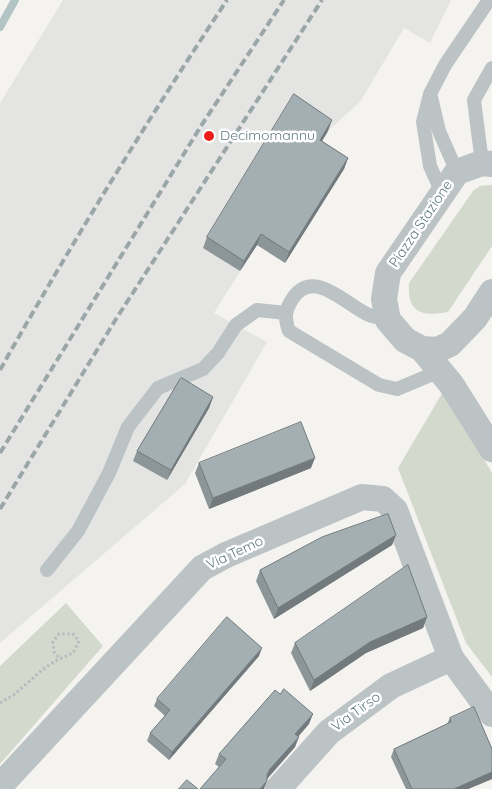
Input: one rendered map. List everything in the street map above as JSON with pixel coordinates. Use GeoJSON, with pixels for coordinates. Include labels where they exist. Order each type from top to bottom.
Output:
{"type":"FeatureCollection","features":[{"type":"Feature","properties":{"kind":"street","name":"Piazza Stazione"},"geometry":{"type":"LineString","coordinates":[[388,320],[384,300],[388,273],[449,182],[487,163]]}},
{"type":"Feature","properties":{"kind":"street"},"geometry":{"type":"LineString","coordinates":[[422,350],[437,350],[450,344],[475,318],[492,292]]}},
{"type":"Feature","properties":{"kind":"street"},"geometry":{"type":"LineString","coordinates":[[388,320],[405,340],[422,350],[451,384],[492,450]]}},
{"type":"Feature","properties":{"kind":"street","name":"Via Temo"},"geometry":{"type":"LineString","coordinates":[[0,786],[202,568],[226,555],[362,497],[383,499],[396,510],[451,658],[492,714]]}},
{"type":"Feature","properties":{"kind":"street","name":"Via Tirso"},"geometry":{"type":"LineString","coordinates":[[278,789],[329,732],[391,686],[451,658]]}},
{"type":"Feature","properties":{"kind":"lane"},"geometry":{"type":"LineString","coordinates":[[449,182],[430,166],[423,122],[430,94],[445,65],[489,0]]}},
{"type":"Feature","properties":{"kind":"lane"},"geometry":{"type":"LineString","coordinates":[[487,163],[474,100],[492,68]]}},
{"type":"Feature","properties":{"kind":"lane"},"geometry":{"type":"LineString","coordinates":[[430,94],[449,182]]}},
{"type":"Feature","properties":{"kind":"lane"},"geometry":{"type":"LineString","coordinates":[[388,320],[369,315],[325,287],[308,286],[297,292],[286,313],[289,330],[379,385],[397,389],[440,371]]}},
{"type":"Feature","properties":{"kind":"lane"},"geometry":{"type":"LineString","coordinates":[[47,570],[78,531],[109,474],[128,428],[158,388],[203,369],[218,353],[236,324],[257,310],[286,313]]}},
{"type":"Feature","properties":{"kind":"path"},"geometry":{"type":"LineString","coordinates":[[0,703],[15,694],[42,670],[73,653],[79,641],[73,634],[59,634],[53,642],[54,652],[60,659]]}},
{"type":"Feature","properties":{"kind":"shaded area"},"geometry":{"type":"Polygon","coordinates":[[[63,0],[451,0],[430,43],[404,28],[360,102],[328,131],[316,151],[285,263],[257,245],[214,313],[267,342],[185,484],[0,643],[0,103],[63,0]]]}},
{"type":"Feature","properties":{"kind":"shaded area"},"geometry":{"type":"Polygon","coordinates":[[[492,185],[492,246],[448,312],[431,314],[418,311],[411,301],[409,283],[473,191],[480,186],[492,185]]]}},
{"type":"Feature","properties":{"kind":"shaded area"},"geometry":{"type":"Polygon","coordinates":[[[444,390],[492,473],[492,677],[466,643],[398,468],[444,390]]]}},
{"type":"Feature","properties":{"kind":"shaded area"},"geometry":{"type":"Polygon","coordinates":[[[66,603],[103,646],[0,764],[0,666],[66,603]]]}},
{"type":"Feature","properties":{"kind":"building","name":"Decimomannu"},"geometry":{"type":"Polygon","coordinates":[[[294,94],[332,120],[320,140],[348,158],[289,252],[261,234],[244,261],[207,237],[294,94]]]}},
{"type":"Feature","properties":{"kind":"building"},"geometry":{"type":"Polygon","coordinates":[[[182,378],[213,397],[171,470],[137,451],[182,378]]]}},
{"type":"Feature","properties":{"kind":"building"},"geometry":{"type":"Polygon","coordinates":[[[301,422],[315,458],[213,498],[199,463],[301,422]]]}},
{"type":"Feature","properties":{"kind":"building"},"geometry":{"type":"Polygon","coordinates":[[[388,514],[396,535],[278,608],[260,570],[322,537],[388,514]]]}},
{"type":"Feature","properties":{"kind":"building"},"geometry":{"type":"Polygon","coordinates":[[[408,565],[427,617],[370,642],[314,680],[295,643],[408,565]]]}},
{"type":"Feature","properties":{"kind":"building"},"geometry":{"type":"Polygon","coordinates":[[[227,617],[262,648],[172,752],[150,733],[170,710],[157,699],[227,617]]]}},
{"type":"Feature","properties":{"kind":"building"},"geometry":{"type":"Polygon","coordinates":[[[284,689],[313,714],[295,734],[299,737],[270,769],[267,781],[260,789],[200,789],[226,759],[219,754],[275,690],[280,694],[284,689]]]}},
{"type":"Feature","properties":{"kind":"building"},"geometry":{"type":"Polygon","coordinates":[[[474,707],[492,749],[492,772],[454,789],[412,789],[394,749],[451,722],[450,718],[474,707]]]}},
{"type":"Feature","properties":{"kind":"building"},"geometry":{"type":"Polygon","coordinates":[[[187,780],[198,789],[179,789],[187,780]]]}},
{"type":"Feature","properties":{"kind":"waterway"},"geometry":{"type":"LineString","coordinates":[[0,27],[15,0]]}},
{"type":"Feature","properties":{"kind":"railway"},"geometry":{"type":"LineString","coordinates":[[0,370],[110,183],[227,0]]}},
{"type":"Feature","properties":{"kind":"railway"},"geometry":{"type":"LineString","coordinates":[[0,453],[201,126],[284,0]]}},
{"type":"Feature","properties":{"kind":"railway"},"geometry":{"type":"LineString","coordinates":[[0,509],[116,319],[322,0]]}},
{"type":"Feature","properties":{"kind":"place","name":"Decimomannu"},"geometry":{"type":"Point","coordinates":[209,136]}}]}
